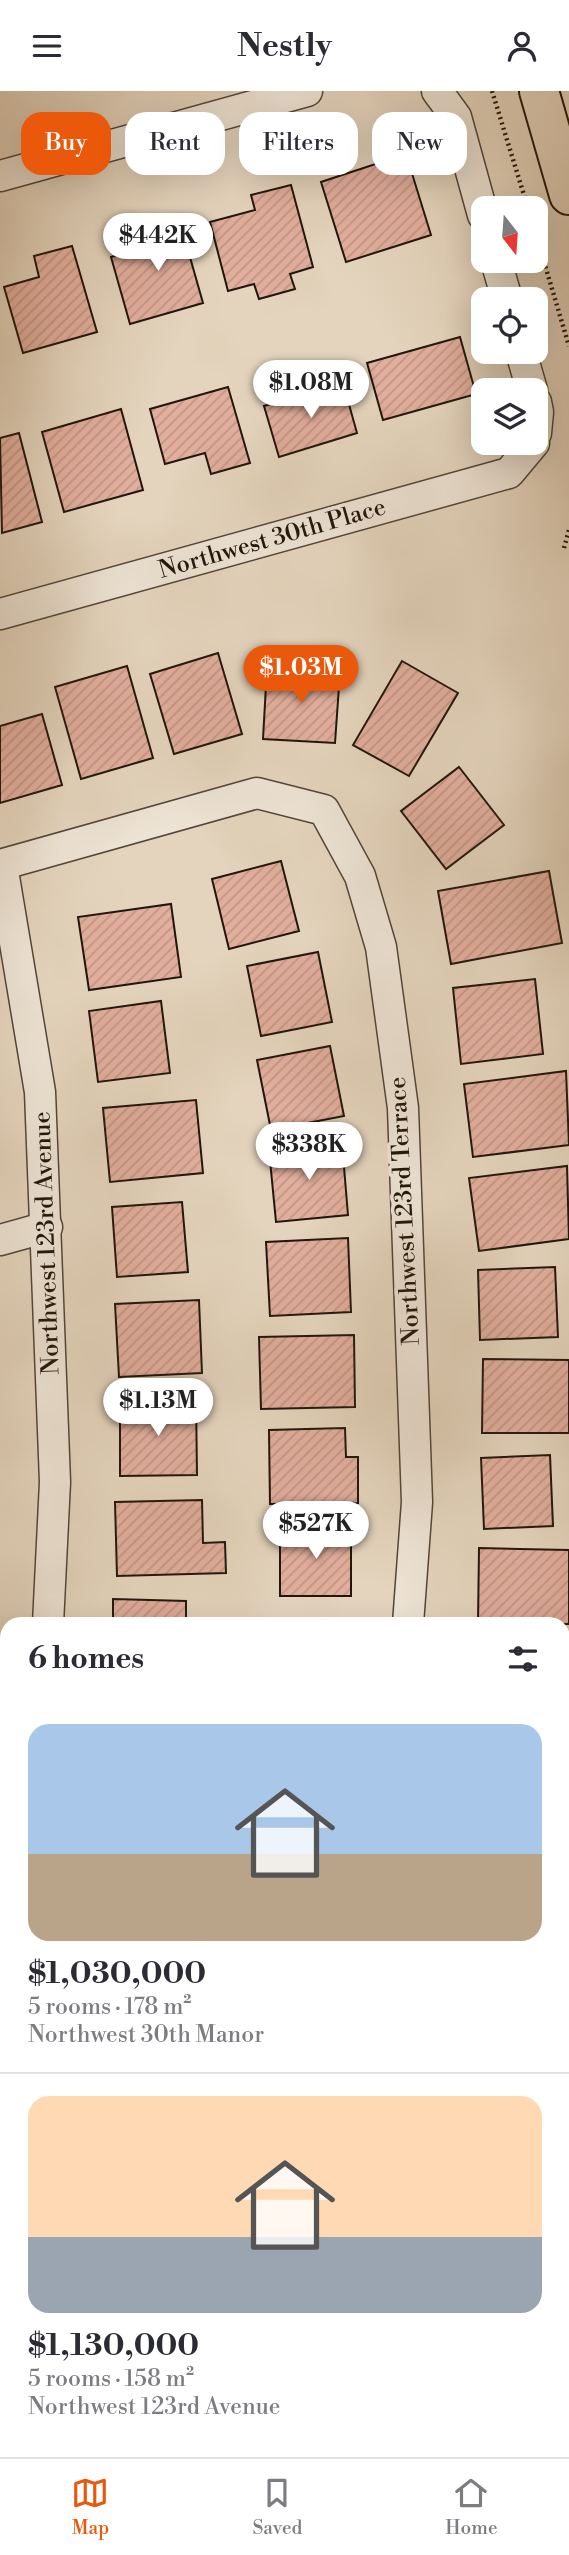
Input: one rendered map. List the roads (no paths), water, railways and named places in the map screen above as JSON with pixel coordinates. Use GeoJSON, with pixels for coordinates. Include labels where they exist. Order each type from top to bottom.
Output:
{"type":"FeatureCollection","features":[{"type":"Feature","properties":{"kind":"highway"},"geometry":{"type":"LineString","coordinates":[[538,91],[569,195]]}},
{"type":"Feature","properties":{"kind":"street"},"geometry":{"type":"LineString","coordinates":[[0,176],[307,91]]}},
{"type":"Feature","properties":{"kind":"street"},"geometry":{"type":"LineString","coordinates":[[437,91],[456,117],[478,196]]}},
{"type":"Feature","properties":{"kind":"street","name":"Northwest 30th Place"},"geometry":{"type":"LineString","coordinates":[[0,614],[509,473],[523,455]]}},
{"type":"Feature","properties":{"kind":"street","name":"Northwest 123rd Terrace"},"geometry":{"type":"LineString","coordinates":[[1,865],[257,793],[324,810],[360,876],[381,947],[403,1108],[417,1501],[409,1617]]}},
{"type":"Feature","properties":{"kind":"street","name":"Northwest 123rd Avenue"},"geometry":{"type":"LineString","coordinates":[[1,865],[40,1092],[55,1482],[48,1617]]}},
{"type":"Feature","properties":{"kind":"street"},"geometry":{"type":"LineString","coordinates":[[0,1240],[47,1227]]}}]}
